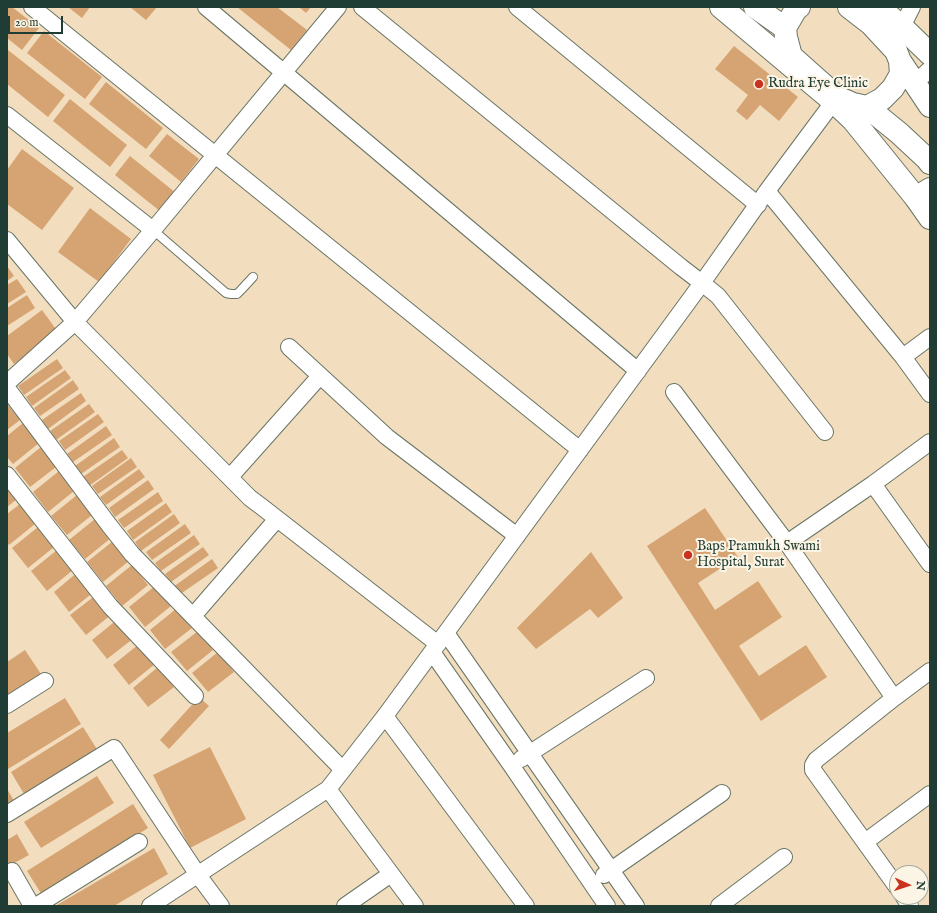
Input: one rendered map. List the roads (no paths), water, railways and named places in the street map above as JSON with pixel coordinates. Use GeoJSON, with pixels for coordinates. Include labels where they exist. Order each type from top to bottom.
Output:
{"type":"FeatureCollection","features":[{"type":"Feature","properties":{"kind":"main road"},"geometry":{"type":"LineString","coordinates":[[721,7],[835,99],[867,106],[899,132],[927,159],[930,164]]}},
{"type":"Feature","properties":{"kind":"main road"},"geometry":{"type":"LineString","coordinates":[[755,7],[775,19],[786,37],[791,56],[835,99],[923,194],[930,218]]}},
{"type":"Feature","properties":{"kind":"main road"},"geometry":{"type":"LineString","coordinates":[[775,19],[799,7]]}},
{"type":"Feature","properties":{"kind":"main road"},"geometry":{"type":"LineString","coordinates":[[850,7],[871,24],[896,51],[900,61],[901,74],[893,88],[882,99],[867,106]]}},
{"type":"Feature","properties":{"kind":"main road"},"geometry":{"type":"LineString","coordinates":[[879,7],[930,54]]}},
{"type":"Feature","properties":{"kind":"main road"},"geometry":{"type":"LineString","coordinates":[[900,61],[922,76],[930,106]]}},
{"type":"Feature","properties":{"kind":"street"},"geometry":{"type":"LineString","coordinates":[[32,7],[580,450]]}},
{"type":"Feature","properties":{"kind":"street"},"geometry":{"type":"LineString","coordinates":[[206,7],[638,370]]}},
{"type":"Feature","properties":{"kind":"street"},"geometry":{"type":"LineString","coordinates":[[7,383],[75,322],[338,7]]}},
{"type":"Feature","properties":{"kind":"street"},"geometry":{"type":"LineString","coordinates":[[362,7],[718,296],[825,432]]}},
{"type":"Feature","properties":{"kind":"street"},"geometry":{"type":"LineString","coordinates":[[517,7],[758,204]]}},
{"type":"Feature","properties":{"kind":"street"},"geometry":{"type":"LineString","coordinates":[[902,27],[912,7]]}},
{"type":"Feature","properties":{"kind":"street"},"geometry":{"type":"LineString","coordinates":[[150,906],[328,788],[385,716],[439,643],[702,283],[766,191],[835,99]]}},
{"type":"Feature","properties":{"kind":"street"},"geometry":{"type":"LineString","coordinates":[[7,115],[153,230]]}},
{"type":"Feature","properties":{"kind":"street"},"geometry":{"type":"LineString","coordinates":[[766,191],[903,357],[930,394]]}},
{"type":"Feature","properties":{"kind":"street"},"geometry":{"type":"LineString","coordinates":[[7,240],[75,322],[250,498],[439,643],[530,753],[636,906]]}},
{"type":"Feature","properties":{"kind":"street"},"geometry":{"type":"LineString","coordinates":[[903,357],[930,336]]}},
{"type":"Feature","properties":{"kind":"street"},"geometry":{"type":"LineString","coordinates":[[289,347],[388,437],[517,536]]}},
{"type":"Feature","properties":{"kind":"street"},"geometry":{"type":"LineString","coordinates":[[230,477],[320,376]]}},
{"type":"Feature","properties":{"kind":"street"},"geometry":{"type":"LineString","coordinates":[[7,388],[132,554],[342,770]]}},
{"type":"Feature","properties":{"kind":"street"},"geometry":{"type":"LineString","coordinates":[[674,392],[787,543],[894,698]]}},
{"type":"Feature","properties":{"kind":"street"},"geometry":{"type":"LineString","coordinates":[[787,543],[873,484],[930,442]]}},
{"type":"Feature","properties":{"kind":"street"},"geometry":{"type":"LineString","coordinates":[[7,475],[110,606],[195,696]]}},
{"type":"Feature","properties":{"kind":"street"},"geometry":{"type":"LineString","coordinates":[[873,484],[930,564]]}},
{"type":"Feature","properties":{"kind":"street"},"geometry":{"type":"LineString","coordinates":[[193,616],[276,519]]}},
{"type":"Feature","properties":{"kind":"street"},"geometry":{"type":"LineString","coordinates":[[439,643],[511,765],[607,906]]}},
{"type":"Feature","properties":{"kind":"street"},"geometry":{"type":"LineString","coordinates":[[889,876],[813,770],[813,765],[816,760],[930,671]]}},
{"type":"Feature","properties":{"kind":"street"},"geometry":{"type":"LineString","coordinates":[[511,765],[646,678]]}},
{"type":"Feature","properties":{"kind":"street"},"geometry":{"type":"LineString","coordinates":[[7,705],[45,681]]}},
{"type":"Feature","properties":{"kind":"street"},"geometry":{"type":"LineString","coordinates":[[385,716],[526,906]]}},
{"type":"Feature","properties":{"kind":"street"},"geometry":{"type":"LineString","coordinates":[[7,814],[114,748],[198,875],[221,906]]}},
{"type":"Feature","properties":{"kind":"street"},"geometry":{"type":"LineString","coordinates":[[328,788],[415,906]]}},
{"type":"Feature","properties":{"kind":"street"},"geometry":{"type":"LineString","coordinates":[[592,884],[722,793]]}},
{"type":"Feature","properties":{"kind":"street"},"geometry":{"type":"LineString","coordinates":[[865,842],[930,794]]}},
{"type":"Feature","properties":{"kind":"street"},"geometry":{"type":"LineString","coordinates":[[36,906],[139,842]]}},
{"type":"Feature","properties":{"kind":"street"},"geometry":{"type":"LineString","coordinates":[[719,906],[784,857]]}},
{"type":"Feature","properties":{"kind":"street"},"geometry":{"type":"LineString","coordinates":[[12,871],[32,906]]}},
{"type":"Feature","properties":{"kind":"street"},"geometry":{"type":"LineString","coordinates":[[345,906],[391,874]]}},
{"type":"Feature","properties":{"kind":"lane"},"geometry":{"type":"LineString","coordinates":[[153,230],[226,293],[237,294],[254,277]]}},
{"type":"Feature","properties":{"kind":"place","name":"Rudra Eye Clinic"},"geometry":{"type":"Point","coordinates":[759,84]}},
{"type":"Feature","properties":{"kind":"place","name":"Baps Pramukh Swami Hospital, Surat"},"geometry":{"type":"Point","coordinates":[688,555]}}]}
